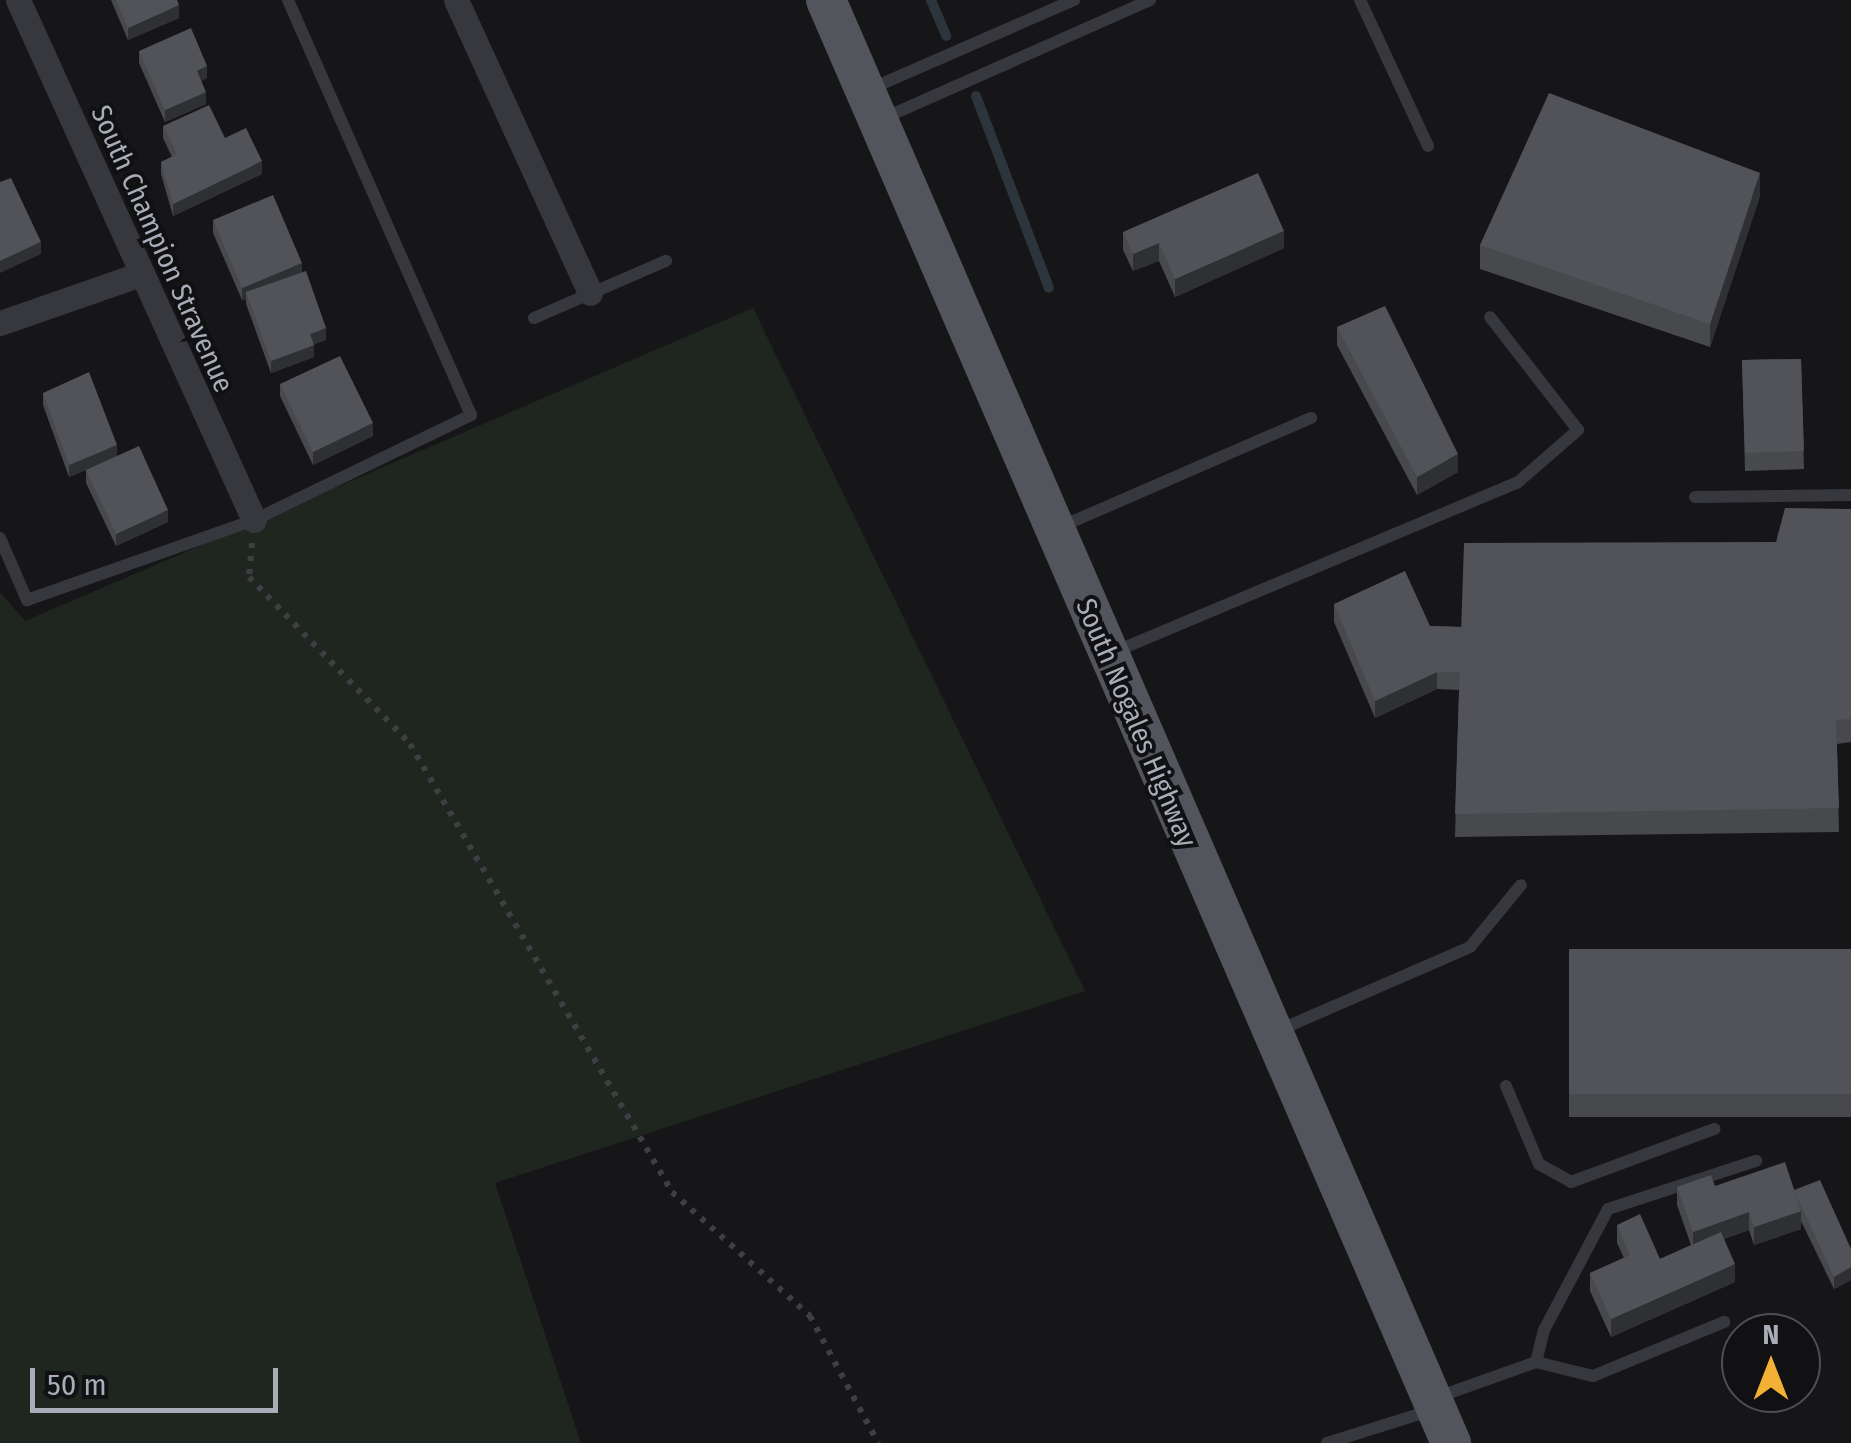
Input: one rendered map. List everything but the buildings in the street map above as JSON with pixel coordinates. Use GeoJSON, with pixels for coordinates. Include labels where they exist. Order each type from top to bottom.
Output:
{"type":"FeatureCollection","features":[{"type":"Feature","properties":{"kind":"main road","name":"South Nogales Highway"},"geometry":{"type":"LineString","coordinates":[[826,0],[1270,1034],[1440,1417]]}},
{"type":"Feature","properties":{"kind":"street","name":"South Champion Stravenue"},"geometry":{"type":"LineString","coordinates":[[18,0],[138,275],[254,520]]}},
{"type":"Feature","properties":{"kind":"street"},"geometry":{"type":"LineString","coordinates":[[456,0],[590,293]]}},
{"type":"Feature","properties":{"kind":"street"},"geometry":{"type":"LineString","coordinates":[[0,323],[138,275]]}},
{"type":"Feature","properties":{"kind":"lane"},"geometry":{"type":"LineString","coordinates":[[0,538],[27,600],[254,520],[471,415],[288,0]]}},
{"type":"Feature","properties":{"kind":"lane"},"geometry":{"type":"LineString","coordinates":[[871,106],[1074,0]]}},
{"type":"Feature","properties":{"kind":"lane"},"geometry":{"type":"LineString","coordinates":[[871,106],[1150,0]]}},
{"type":"Feature","properties":{"kind":"lane"},"geometry":{"type":"LineString","coordinates":[[1360,0],[1428,146]]}},
{"type":"Feature","properties":{"kind":"lane"},"geometry":{"type":"LineString","coordinates":[[534,318],[666,260]]}},
{"type":"Feature","properties":{"kind":"lane"},"geometry":{"type":"LineString","coordinates":[[1107,655],[1517,483],[1578,430],[1490,317]]}},
{"type":"Feature","properties":{"kind":"lane"},"geometry":{"type":"LineString","coordinates":[[1054,530],[1311,418]]}},
{"type":"Feature","properties":{"kind":"lane"},"geometry":{"type":"LineString","coordinates":[[1695,498],[1851,495]]}},
{"type":"Feature","properties":{"kind":"lane"},"geometry":{"type":"LineString","coordinates":[[0,575],[16,575]]}},
{"type":"Feature","properties":{"kind":"lane"},"geometry":{"type":"LineString","coordinates":[[1270,1034],[1470,946],[1521,885]]}},
{"type":"Feature","properties":{"kind":"lane"},"geometry":{"type":"LineString","coordinates":[[1506,1086],[1539,1164],[1571,1182],[1714,1129]]}},
{"type":"Feature","properties":{"kind":"lane"},"geometry":{"type":"LineString","coordinates":[[1536,1362],[1544,1330],[1608,1209],[1756,1161]]}},
{"type":"Feature","properties":{"kind":"lane"},"geometry":{"type":"LineString","coordinates":[[1326,1443],[1440,1417],[1536,1362],[1594,1376],[1721,1323]]}},
{"type":"Feature","properties":{"kind":"path"},"geometry":{"type":"LineString","coordinates":[[254,520],[249,577],[410,744],[672,1192],[810,1316],[878,1443]]}},
{"type":"Feature","properties":{"kind":"shaded area"},"geometry":{"type":"Polygon","coordinates":[[[753,308],[1085,991],[495,1183],[581,1443],[0,1443],[0,592],[25,621],[753,308]]]}},
{"type":"Feature","properties":{"kind":"waterway"},"geometry":{"type":"LineString","coordinates":[[931,0],[946,36]]}},
{"type":"Feature","properties":{"kind":"waterway"},"geometry":{"type":"LineString","coordinates":[[976,96],[1049,288]]}}]}
